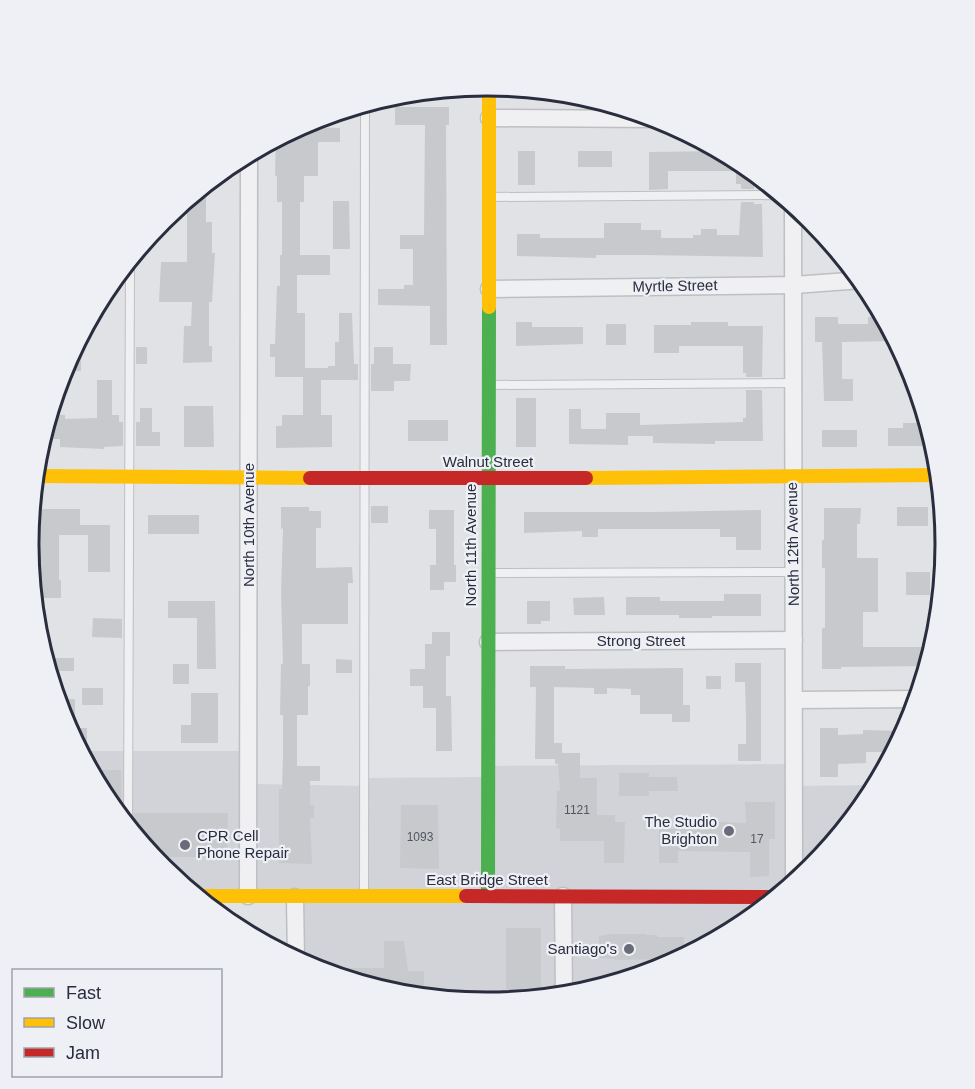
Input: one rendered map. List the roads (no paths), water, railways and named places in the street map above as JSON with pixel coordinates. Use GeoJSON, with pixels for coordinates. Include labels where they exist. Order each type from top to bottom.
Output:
{"type":"FeatureCollection","features":[{"type":"Feature","properties":{"kind":"street","name":"North 11th Avenue"},"geometry":{"type":"LineString","coordinates":[[488,895],[489,96]]}},
{"type":"Feature","properties":{"kind":"street"},"geometry":{"type":"LineString","coordinates":[[489,118],[623,117]]}},
{"type":"Feature","properties":{"kind":"street","name":"North 10th Avenue"},"geometry":{"type":"LineString","coordinates":[[248,896],[249,165]]}},
{"type":"Feature","properties":{"kind":"street","name":"North 12th Avenue"},"geometry":{"type":"LineString","coordinates":[[793,216],[794,872]]}},
{"type":"Feature","properties":{"kind":"street","name":"Myrtle Street"},"geometry":{"type":"LineString","coordinates":[[489,289],[794,285],[850,281]]}},
{"type":"Feature","properties":{"kind":"street","name":"Walnut Street"},"geometry":{"type":"LineString","coordinates":[[45,476],[488,478],[930,475]]}},
{"type":"Feature","properties":{"kind":"street","name":"Strong Street"},"geometry":{"type":"LineString","coordinates":[[488,642],[794,640]]}},
{"type":"Feature","properties":{"kind":"street"},"geometry":{"type":"LineString","coordinates":[[795,700],[908,699]]}},
{"type":"Feature","properties":{"kind":"street","name":"East Bridge Street"},"geometry":{"type":"LineString","coordinates":[[209,896],[765,897]]}},
{"type":"Feature","properties":{"kind":"street"},"geometry":{"type":"LineString","coordinates":[[563,896],[564,986]]}},
{"type":"Feature","properties":{"kind":"street"},"geometry":{"type":"LineString","coordinates":[[295,897],[296,950]]}},
{"type":"Feature","properties":{"kind":"lane"},"geometry":{"type":"LineString","coordinates":[[363,897],[365,113]]}},
{"type":"Feature","properties":{"kind":"lane"},"geometry":{"type":"LineString","coordinates":[[489,197],[768,195]]}},
{"type":"Feature","properties":{"kind":"lane"},"geometry":{"type":"LineString","coordinates":[[128,812],[130,274]]}},
{"type":"Feature","properties":{"kind":"lane"},"geometry":{"type":"LineString","coordinates":[[489,385],[793,383]]}},
{"type":"Feature","properties":{"kind":"lane"},"geometry":{"type":"LineString","coordinates":[[488,573],[794,572]]}},
{"type":"Feature","properties":{"kind":"place","name":"The Studio Brighton"},"geometry":{"type":"Point","coordinates":[729,831]}},
{"type":"Feature","properties":{"kind":"place","name":"CPR Cell Phone Repair"},"geometry":{"type":"Point","coordinates":[185,845]}},
{"type":"Feature","properties":{"kind":"place","name":"Santiago's"},"geometry":{"type":"Point","coordinates":[629,949]}}]}
